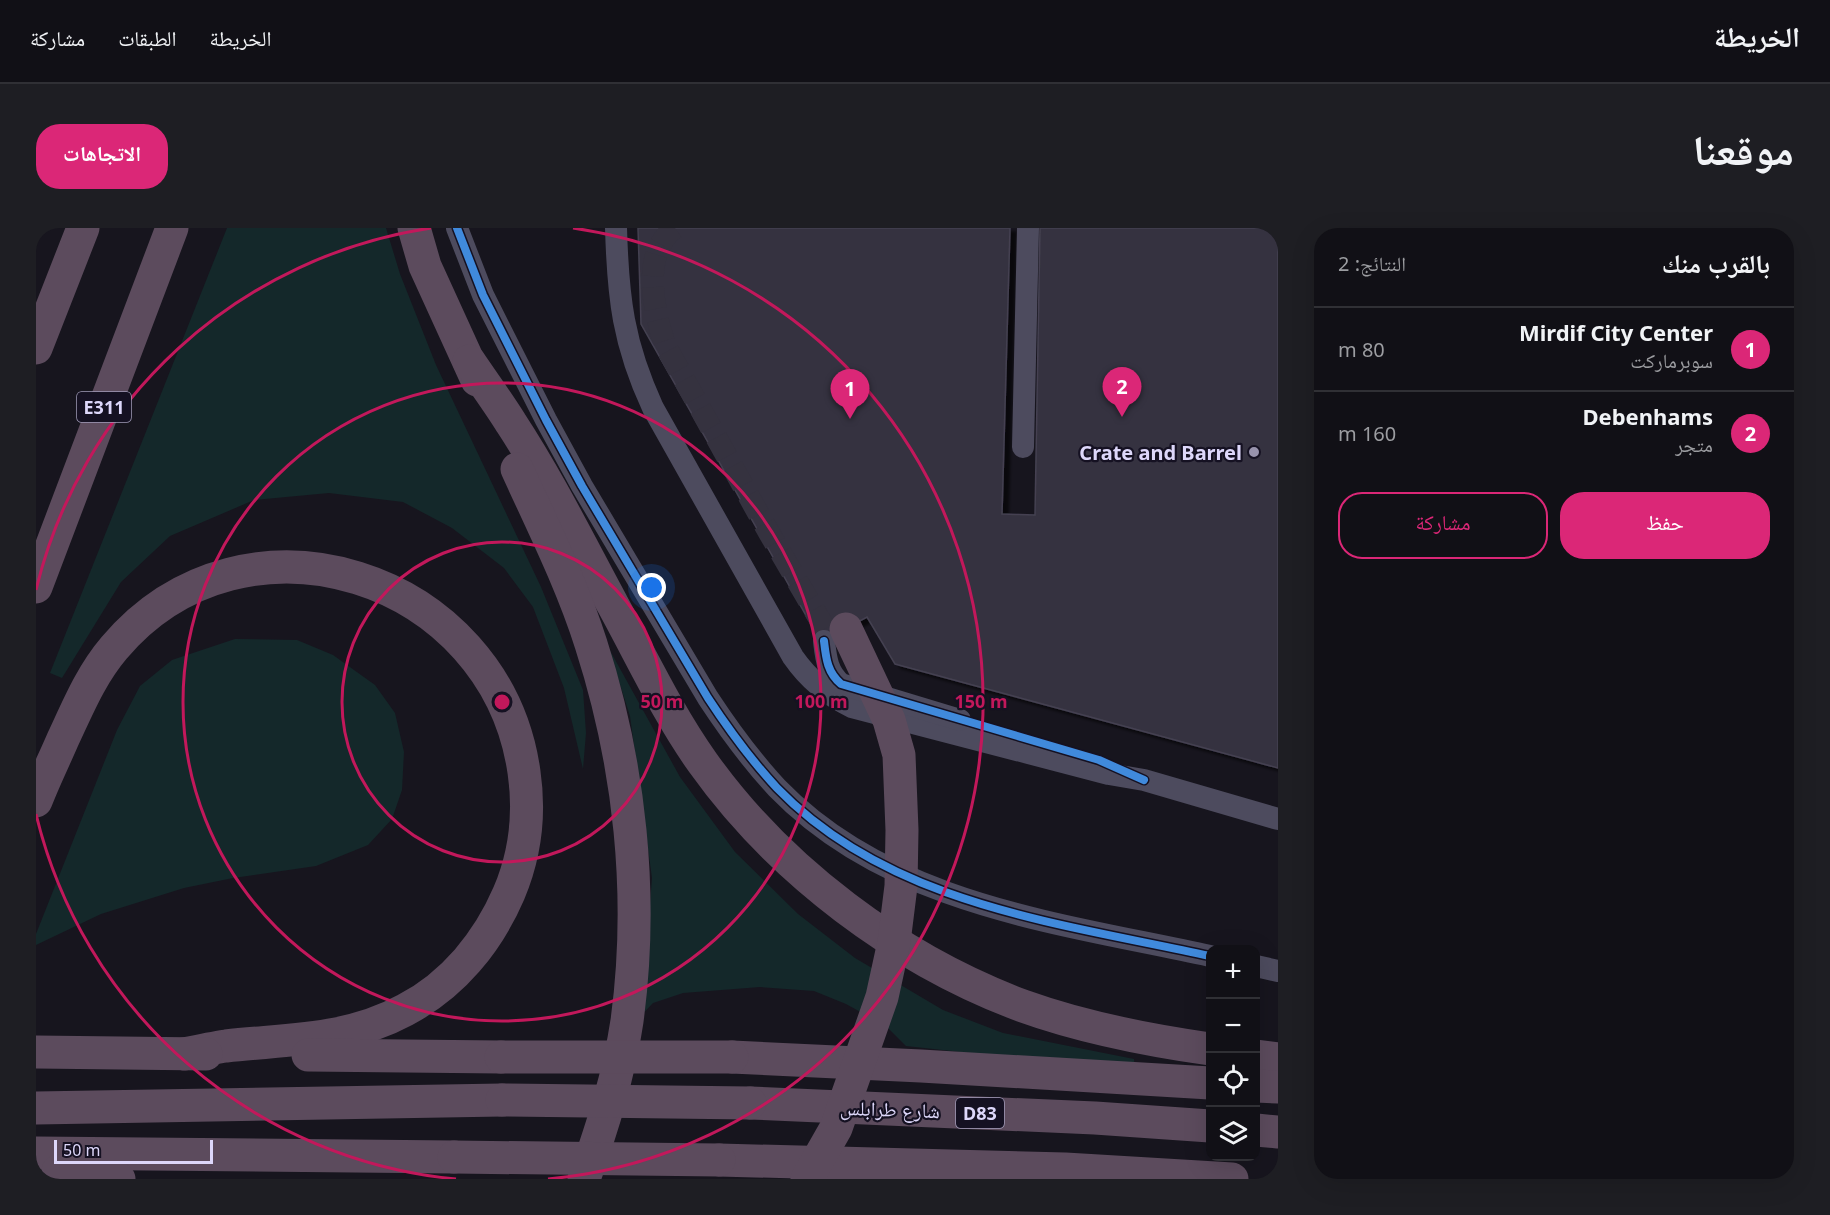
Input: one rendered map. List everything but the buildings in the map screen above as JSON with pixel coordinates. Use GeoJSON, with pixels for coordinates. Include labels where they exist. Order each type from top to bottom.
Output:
{"type":"FeatureCollection","features":[{"type":"Feature","properties":{"kind":"highway"},"geometry":{"type":"LineString","coordinates":[[36,348],[83,228]]}},
{"type":"Feature","properties":{"kind":"highway","name":"E311"},"geometry":{"type":"LineString","coordinates":[[36,587],[172,228]]}},
{"type":"Feature","properties":{"kind":"highway"},"geometry":{"type":"LineString","coordinates":[[414,228],[425,266],[568,582],[591,644],[608,703],[621,764],[633,876],[633,927],[627,1022],[607,1105],[584,1179]]}},
{"type":"Feature","properties":{"kind":"highway"},"geometry":{"type":"LineString","coordinates":[[469,361],[512,423],[546,480],[666,703],[703,763],[747,818],[797,869],[852,913],[892,940],[986,990],[1022,1005],[1109,1031],[1206,1048]]}},
{"type":"Feature","properties":{"kind":"highway"},"geometry":{"type":"LineString","coordinates":[[36,801],[85,692],[112,650],[135,626],[169,600],[199,585],[239,571],[301,566],[332,570],[362,578],[391,590],[418,605],[466,646],[485,670],[501,697],[513,726],[526,787],[526,818],[522,849],[515,879],[501,911],[484,940],[462,967],[407,1010],[376,1024],[343,1034],[224,1047],[184,1054]]}},
{"type":"Feature","properties":{"kind":"highway"},"geometry":{"type":"LineString","coordinates":[[807,1179],[836,1128],[882,997],[894,942],[901,886],[902,774],[895,737],[889,720],[840,632]]}},
{"type":"Feature","properties":{"kind":"highway"},"geometry":{"type":"LineString","coordinates":[[36,1052],[732,1057],[1206,1083]]}},
{"type":"Feature","properties":{"kind":"highway"},"geometry":{"type":"LineString","coordinates":[[1260,1057],[1278,1059]]}},
{"type":"Feature","properties":{"kind":"highway"},"geometry":{"type":"LineString","coordinates":[[1260,1086],[1278,1087]]}},
{"type":"Feature","properties":{"kind":"highway","name":"شارع طرابلس"},"geometry":{"type":"LineString","coordinates":[[36,1108],[502,1100],[750,1103],[1095,1118],[1206,1126]]}},
{"type":"Feature","properties":{"kind":"highway"},"geometry":{"type":"LineString","coordinates":[[1260,1130],[1278,1132]]}},
{"type":"Feature","properties":{"kind":"highway"},"geometry":{"type":"LineString","coordinates":[[36,1153],[719,1160],[1065,1169],[1232,1179]]}},
{"type":"Feature","properties":{"kind":"highway"},"geometry":{"type":"LineString","coordinates":[[36,1166],[55,1171],[119,1179]]}},
{"type":"Feature","properties":{"kind":"street"},"geometry":{"type":"LineString","coordinates":[[457,228],[483,295],[582,486],[708,698],[729,730],[779,789],[849,846],[929,887],[1016,914],[1206,955]]}},
{"type":"Feature","properties":{"kind":"street"},"geometry":{"type":"LineString","coordinates":[[616,228],[619,298],[624,327],[641,382],[653,408],[793,657],[813,682],[852,707],[1100,772],[1144,780],[1278,819]]}},
{"type":"Feature","properties":{"kind":"street"},"geometry":{"type":"LineString","coordinates":[[1023,447],[1029,228]]}},
{"type":"Feature","properties":{"kind":"street"},"geometry":{"type":"LineString","coordinates":[[840,632],[829,669],[841,684],[1099,760],[1144,780]]}},
{"type":"Feature","properties":{"kind":"street"},"geometry":{"type":"LineString","coordinates":[[1237,806],[1278,810]]}},
{"type":"Feature","properties":{"kind":"street"},"geometry":{"type":"LineString","coordinates":[[1260,967],[1278,971]]}},
{"type":"Feature","properties":{"kind":"green space"},"geometry":{"type":"Polygon","coordinates":[[[227,228],[386,228],[400,274],[436,365],[541,587],[583,690],[586,733],[583,769],[564,688],[533,607],[504,568],[452,528],[403,502],[329,493],[254,500],[170,536],[121,582],[62,678],[50,673],[227,228]]]}},
{"type":"Feature","properties":{"kind":"green space"},"geometry":{"type":"Polygon","coordinates":[[[235,639],[297,640],[333,655],[375,685],[395,713],[404,752],[402,790],[392,819],[368,845],[316,866],[233,878],[184,888],[101,914],[36,945],[36,934],[117,730],[140,686],[172,660],[235,639]]]}},
{"type":"Feature","properties":{"kind":"green space"},"geometry":{"type":"Polygon","coordinates":[[[608,647],[680,777],[735,852],[798,914],[855,958],[943,1010],[1003,1033],[1134,1059],[1135,1071],[906,1046],[886,1026],[846,1004],[814,991],[760,987],[683,993],[653,1003],[632,1025],[646,957],[652,878],[630,716],[608,647]]]}},
{"type":"Feature","properties":{"kind":"tunnel"},"geometry":{"type":"LineString","coordinates":[[675,228],[664,239],[657,252],[654,267],[654,300],[665,345],[768,531],[830,637]]}},
{"type":"Feature","properties":{"kind":"cycle path"},"geometry":{"type":"LineString","coordinates":[[457,228],[483,295],[582,486],[708,698],[758,767],[777,788],[822,827],[871,859],[924,884],[980,904],[1037,919],[1206,955]]}},
{"type":"Feature","properties":{"kind":"cycle path"},"geometry":{"type":"LineString","coordinates":[[824,641],[830,670],[841,684],[1099,760],[1144,780]]}},
{"type":"Feature","properties":{"kind":"place","name":"Debenhams"},"geometry":{"type":"Point","coordinates":[1122,417]}},
{"type":"Feature","properties":{"kind":"place","name":"Mirdif City Center"},"geometry":{"type":"Point","coordinates":[850,419]}},
{"type":"Feature","properties":{"kind":"place","name":"Crate and Barrel"},"geometry":{"type":"Point","coordinates":[1254,452]}}]}
